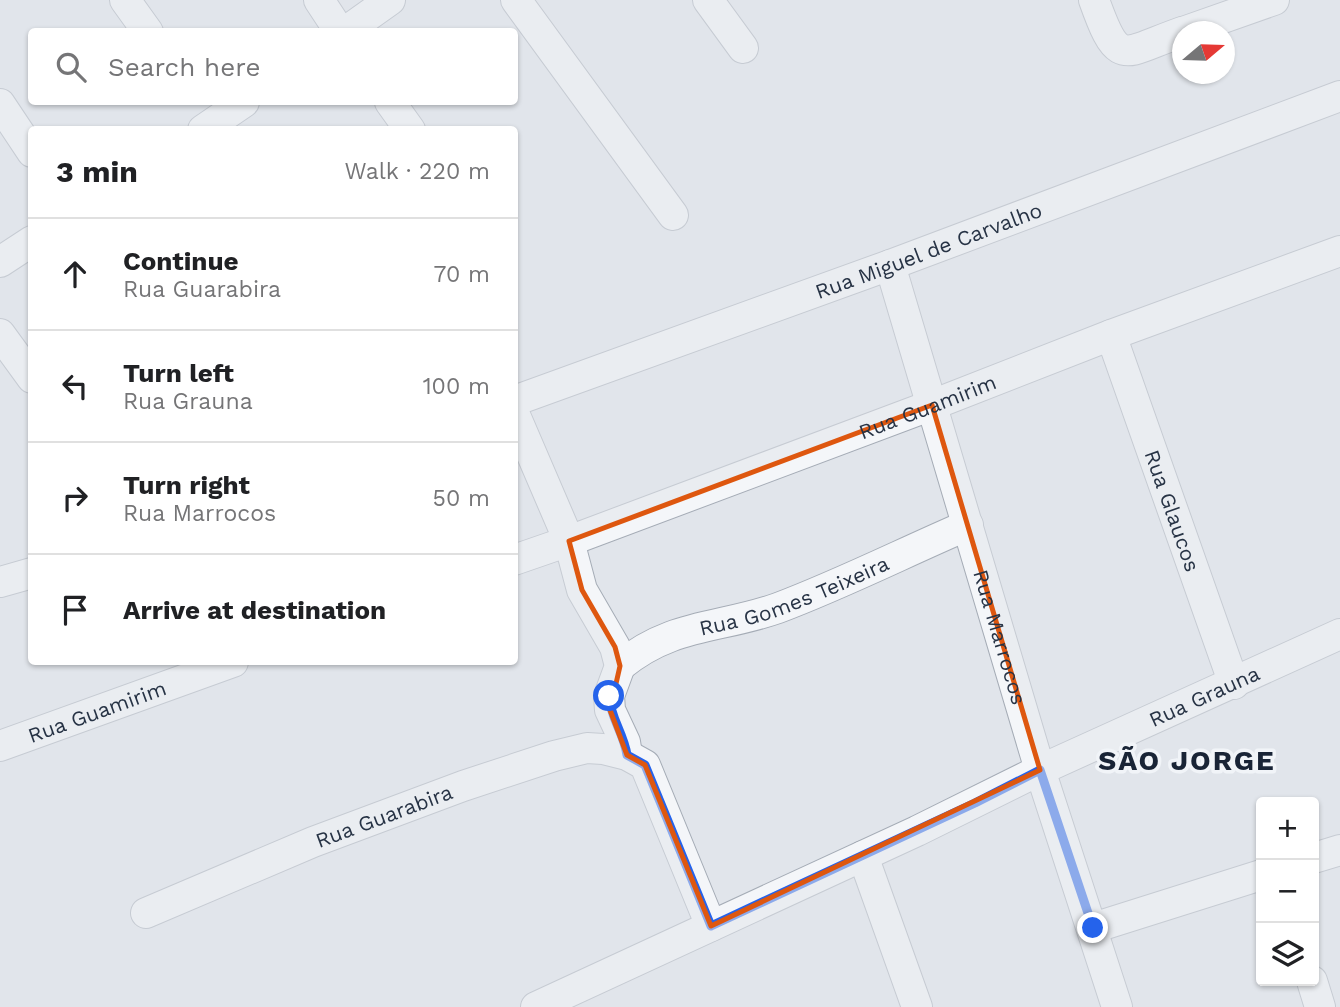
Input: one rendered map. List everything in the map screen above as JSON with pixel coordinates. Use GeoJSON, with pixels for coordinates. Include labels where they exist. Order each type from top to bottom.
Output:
{"type":"FeatureCollection","features":[{"type":"Feature","properties":{"kind":"street"},"geometry":{"type":"LineString","coordinates":[[125,0],[145,28]]}},
{"type":"Feature","properties":{"kind":"street"},"geometry":{"type":"LineString","coordinates":[[318,0],[340,28]]}},
{"type":"Feature","properties":{"kind":"street"},"geometry":{"type":"LineString","coordinates":[[349,28],[390,0]]}},
{"type":"Feature","properties":{"kind":"street"},"geometry":{"type":"LineString","coordinates":[[516,0],[673,215]]}},
{"type":"Feature","properties":{"kind":"street"},"geometry":{"type":"LineString","coordinates":[[708,0],[743,48]]}},
{"type":"Feature","properties":{"kind":"street"},"geometry":{"type":"LineString","coordinates":[[1094,0],[1108,38],[1125,51],[1172,36]]}},
{"type":"Feature","properties":{"kind":"street"},"geometry":{"type":"LineString","coordinates":[[1214,21],[1274,0]]}},
{"type":"Feature","properties":{"kind":"street","name":"Rua Miguel de Carvalho"},"geometry":{"type":"LineString","coordinates":[[518,400],[890,265],[1340,96]]}},
{"type":"Feature","properties":{"kind":"street"},"geometry":{"type":"LineString","coordinates":[[0,104],[28,146]]}},
{"type":"Feature","properties":{"kind":"street"},"geometry":{"type":"LineString","coordinates":[[208,121],[238,105]]}},
{"type":"Feature","properties":{"kind":"street"},"geometry":{"type":"LineString","coordinates":[[392,105],[407,126]]}},
{"type":"Feature","properties":{"kind":"street"},"geometry":{"type":"LineString","coordinates":[[0,262],[28,244]]}},
{"type":"Feature","properties":{"kind":"street","name":"Rua Guamirim"},"geometry":{"type":"LineString","coordinates":[[518,559],[932,405],[1111,335],[1337,261]]}},
{"type":"Feature","properties":{"kind":"street","name":"Rua Marrocos"},"geometry":{"type":"LineString","coordinates":[[890,265],[1040,770],[1117,1007]]}},
{"type":"Feature","properties":{"kind":"street"},"geometry":{"type":"LineString","coordinates":[[0,334],[28,372]]}},
{"type":"Feature","properties":{"kind":"street","name":"Rua Glaucos"},"geometry":{"type":"LineString","coordinates":[[1111,335],[1234,684]]}},
{"type":"Feature","properties":{"kind":"street"},"geometry":{"type":"LineString","coordinates":[[518,422],[569,541],[582,590],[615,647],[620,666],[609,696],[610,710],[625,742],[627,755],[645,765],[711,926]]}},
{"type":"Feature","properties":{"kind":"street","name":"Rua Gomes Teixeira"},"geometry":{"type":"LineString","coordinates":[[620,666],[651,643],[670,635],[776,608],[968,525]]}},
{"type":"Feature","properties":{"kind":"street"},"geometry":{"type":"LineString","coordinates":[[0,582],[28,574]]}},
{"type":"Feature","properties":{"kind":"street","name":"Rua Grauna"},"geometry":{"type":"LineString","coordinates":[[536,1007],[863,856],[1040,770],[1340,634]]}},
{"type":"Feature","properties":{"kind":"street","name":"Rua Guamirim"},"geometry":{"type":"LineString","coordinates":[[0,746],[225,665]]}},
{"type":"Feature","properties":{"kind":"street","name":"Rua Guarabira"},"geometry":{"type":"LineString","coordinates":[[146,912],[313,842],[554,756],[587,748],[627,755]]}},
{"type":"Feature","properties":{"kind":"street"},"geometry":{"type":"LineString","coordinates":[[1319,856],[1340,850]]}},
{"type":"Feature","properties":{"kind":"street"},"geometry":{"type":"LineString","coordinates":[[863,856],[917,1007]]}},
{"type":"Feature","properties":{"kind":"street"},"geometry":{"type":"LineString","coordinates":[[1093,928],[1256,877]]}},
{"type":"Feature","properties":{"kind":"street"},"geometry":{"type":"LineString","coordinates":[[1314,986],[1321,1007]]}},
{"type":"Feature","properties":{"kind":"highlighted area"},"geometry":{"type":"Polygon","coordinates":[[[932,405],[1040,770],[711,926],[645,765],[627,755],[610,710],[620,666],[615,647],[582,590],[569,541],[932,405]]]}},
{"type":"Feature","properties":{"kind":"district","name":"SÃO JORGE"},"geometry":{"type":"Point","coordinates":[1187,760]}},
{"type":"Feature","properties":{"kind":"route"},"geometry":{"type":"LineString","coordinates":[[609,696],[610,710],[619,726],[627,755],[645,765],[711,926],[1040,770],[1093,928]]}}]}
